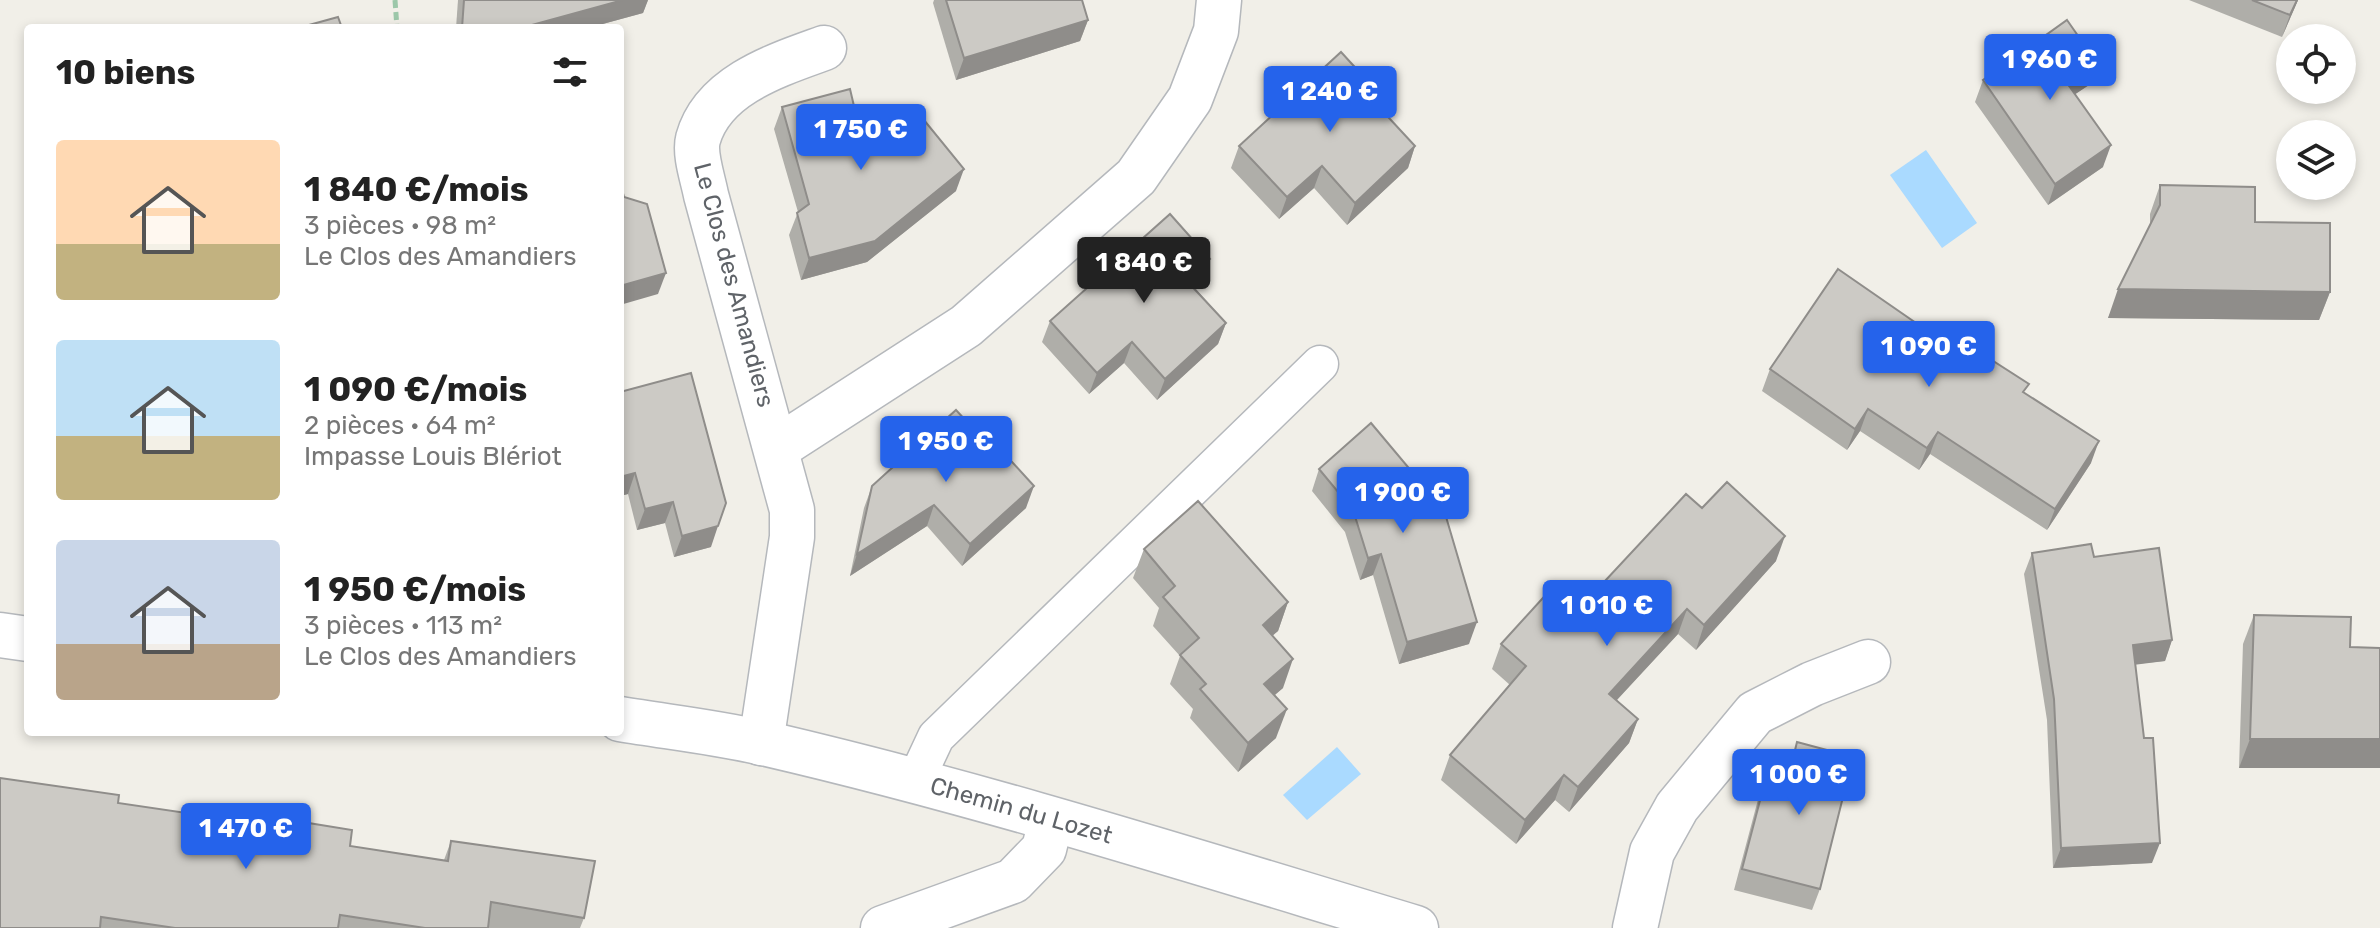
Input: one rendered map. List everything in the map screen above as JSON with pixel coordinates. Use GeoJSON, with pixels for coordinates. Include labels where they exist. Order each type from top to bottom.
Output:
{"type":"FeatureCollection","features":[{"type":"Feature","properties":{"kind":"street"},"geometry":{"type":"LineString","coordinates":[[777,448],[966,326],[1136,177],[1190,99],[1216,31],[1219,0]]}},
{"type":"Feature","properties":{"kind":"street","name":"Le Clos des Amandiers"},"geometry":{"type":"LineString","coordinates":[[761,743],[792,537],[792,510],[706,195],[697,142],[714,106],[769,68],[824,48]]}},
{"type":"Feature","properties":{"kind":"street"},"geometry":{"type":"LineString","coordinates":[[0,635],[24,638]]}},
{"type":"Feature","properties":{"kind":"street"},"geometry":{"type":"LineString","coordinates":[[1635,928],[1652,852],[1677,807],[1755,713],[1812,684],[1868,662]]}},
{"type":"Feature","properties":{"kind":"street","name":"Chemin du Lozet"},"geometry":{"type":"LineString","coordinates":[[624,720],[761,743],[1051,820],[1416,928]]}},
{"type":"Feature","properties":{"kind":"street"},"geometry":{"type":"LineString","coordinates":[[883,928],[1013,881],[1044,849],[1051,820]]}},
{"type":"Feature","properties":{"kind":"lane"},"geometry":{"type":"LineString","coordinates":[[914,784],[936,737],[1320,364]]}},
{"type":"Feature","properties":{"kind":"path"},"geometry":{"type":"LineString","coordinates":[[395,0],[397,24]]}},
{"type":"Feature","properties":{"kind":"water"},"geometry":{"type":"Polygon","coordinates":[[[1926,150],[1977,223],[1942,248],[1890,175],[1926,150]]]}},
{"type":"Feature","properties":{"kind":"water"},"geometry":{"type":"Polygon","coordinates":[[[1337,747],[1361,774],[1307,820],[1283,795],[1337,747]]]}},
{"type":"Feature","properties":{"kind":"building"},"geometry":{"type":"Polygon","coordinates":[[[464,0],[623,0],[536,24],[462,24],[464,0]]]}},
{"type":"Feature","properties":{"kind":"building"},"geometry":{"type":"Polygon","coordinates":[[[946,0],[1082,0],[1088,20],[964,58],[946,0]]]}},
{"type":"Feature","properties":{"kind":"building"},"geometry":{"type":"Polygon","coordinates":[[[2252,0],[2297,0],[2290,15],[2252,0]]]}},
{"type":"Feature","properties":{"kind":"building"},"geometry":{"type":"Polygon","coordinates":[[[338,17],[341,24],[313,24],[338,17]]]}},
{"type":"Feature","properties":{"kind":"building"},"geometry":{"type":"Polygon","coordinates":[[[2067,20],[2097,63],[2067,83],[2111,145],[2055,184],[1983,80],[2067,20]]]}},
{"type":"Feature","properties":{"kind":"building"},"geometry":{"type":"Polygon","coordinates":[[[1341,52],[1384,99],[1377,105],[1415,146],[1355,203],[1322,166],[1287,197],[1239,146],[1341,52]]]}},
{"type":"Feature","properties":{"kind":"building"},"geometry":{"type":"Polygon","coordinates":[[[850,89],[864,149],[915,109],[964,169],[875,241],[809,258],[797,213],[809,204],[782,107],[850,89]]]}},
{"type":"Feature","properties":{"kind":"building"},"geometry":{"type":"Polygon","coordinates":[[[2160,185],[2255,187],[2255,222],[2330,223],[2330,292],[2118,289],[2160,205],[2160,185]]]}},
{"type":"Feature","properties":{"kind":"building"},"geometry":{"type":"Polygon","coordinates":[[[624,197],[647,204],[666,273],[624,285],[624,197]]]}},
{"type":"Feature","properties":{"kind":"building"},"geometry":{"type":"Polygon","coordinates":[[[1170,214],[1210,259],[1186,280],[1226,323],[1165,379],[1132,342],[1097,373],[1050,321],[1170,214]]]}},
{"type":"Feature","properties":{"kind":"building"},"geometry":{"type":"Polygon","coordinates":[[[1838,269],[1932,334],[1937,325],[2029,384],[2023,392],[2099,441],[2055,509],[1938,432],[1927,448],[1868,409],[1855,429],[1770,369],[1838,269]]]}},
{"type":"Feature","properties":{"kind":"building"},"geometry":{"type":"Polygon","coordinates":[[[691,373],[726,503],[718,526],[682,536],[673,502],[645,509],[635,473],[624,476],[624,391],[691,373]]]}},
{"type":"Feature","properties":{"kind":"building"},"geometry":{"type":"Polygon","coordinates":[[[956,410],[990,447],[994,442],[1034,486],[970,544],[934,505],[857,554],[872,486],[956,410]]]}},
{"type":"Feature","properties":{"kind":"building"},"geometry":{"type":"Polygon","coordinates":[[[1371,423],[1444,510],[1477,622],[1407,642],[1381,554],[1368,558],[1353,510],[1319,469],[1371,423]]]}},
{"type":"Feature","properties":{"kind":"building"},"geometry":{"type":"Polygon","coordinates":[[[1727,482],[1785,536],[1704,625],[1687,609],[1609,694],[1638,719],[1578,787],[1564,775],[1525,820],[1450,755],[1526,666],[1501,644],[1552,588],[1577,611],[1686,494],[1702,508],[1727,482]]]}},
{"type":"Feature","properties":{"kind":"building"},"geometry":{"type":"Polygon","coordinates":[[[1198,501],[1288,602],[1263,625],[1293,659],[1264,684],[1287,709],[1248,743],[1200,689],[1206,684],[1180,655],[1199,638],[1163,597],[1175,586],[1144,549],[1198,501]]]}},
{"type":"Feature","properties":{"kind":"building"},"geometry":{"type":"Polygon","coordinates":[[[2091,544],[2094,557],[2159,548],[2172,640],[2133,645],[2144,738],[2153,738],[2160,843],[2061,848],[2054,699],[2032,553],[2091,544]]]}},
{"type":"Feature","properties":{"kind":"building"},"geometry":{"type":"Polygon","coordinates":[[[2254,615],[2351,617],[2350,647],[2380,648],[2380,739],[2250,739],[2254,615]]]}},
{"type":"Feature","properties":{"kind":"building"},"geometry":{"type":"Polygon","coordinates":[[[1797,742],[1853,757],[1820,889],[1742,869],[1768,770],[1789,775],[1797,742]]]}},
{"type":"Feature","properties":{"kind":"building"},"geometry":{"type":"Polygon","coordinates":[[[0,778],[119,795],[118,803],[295,829],[296,821],[352,830],[350,846],[448,861],[451,841],[595,861],[584,918],[491,902],[488,928],[425,928],[340,915],[338,928],[175,928],[101,917],[100,928],[0,928],[0,778]]]}}]}
